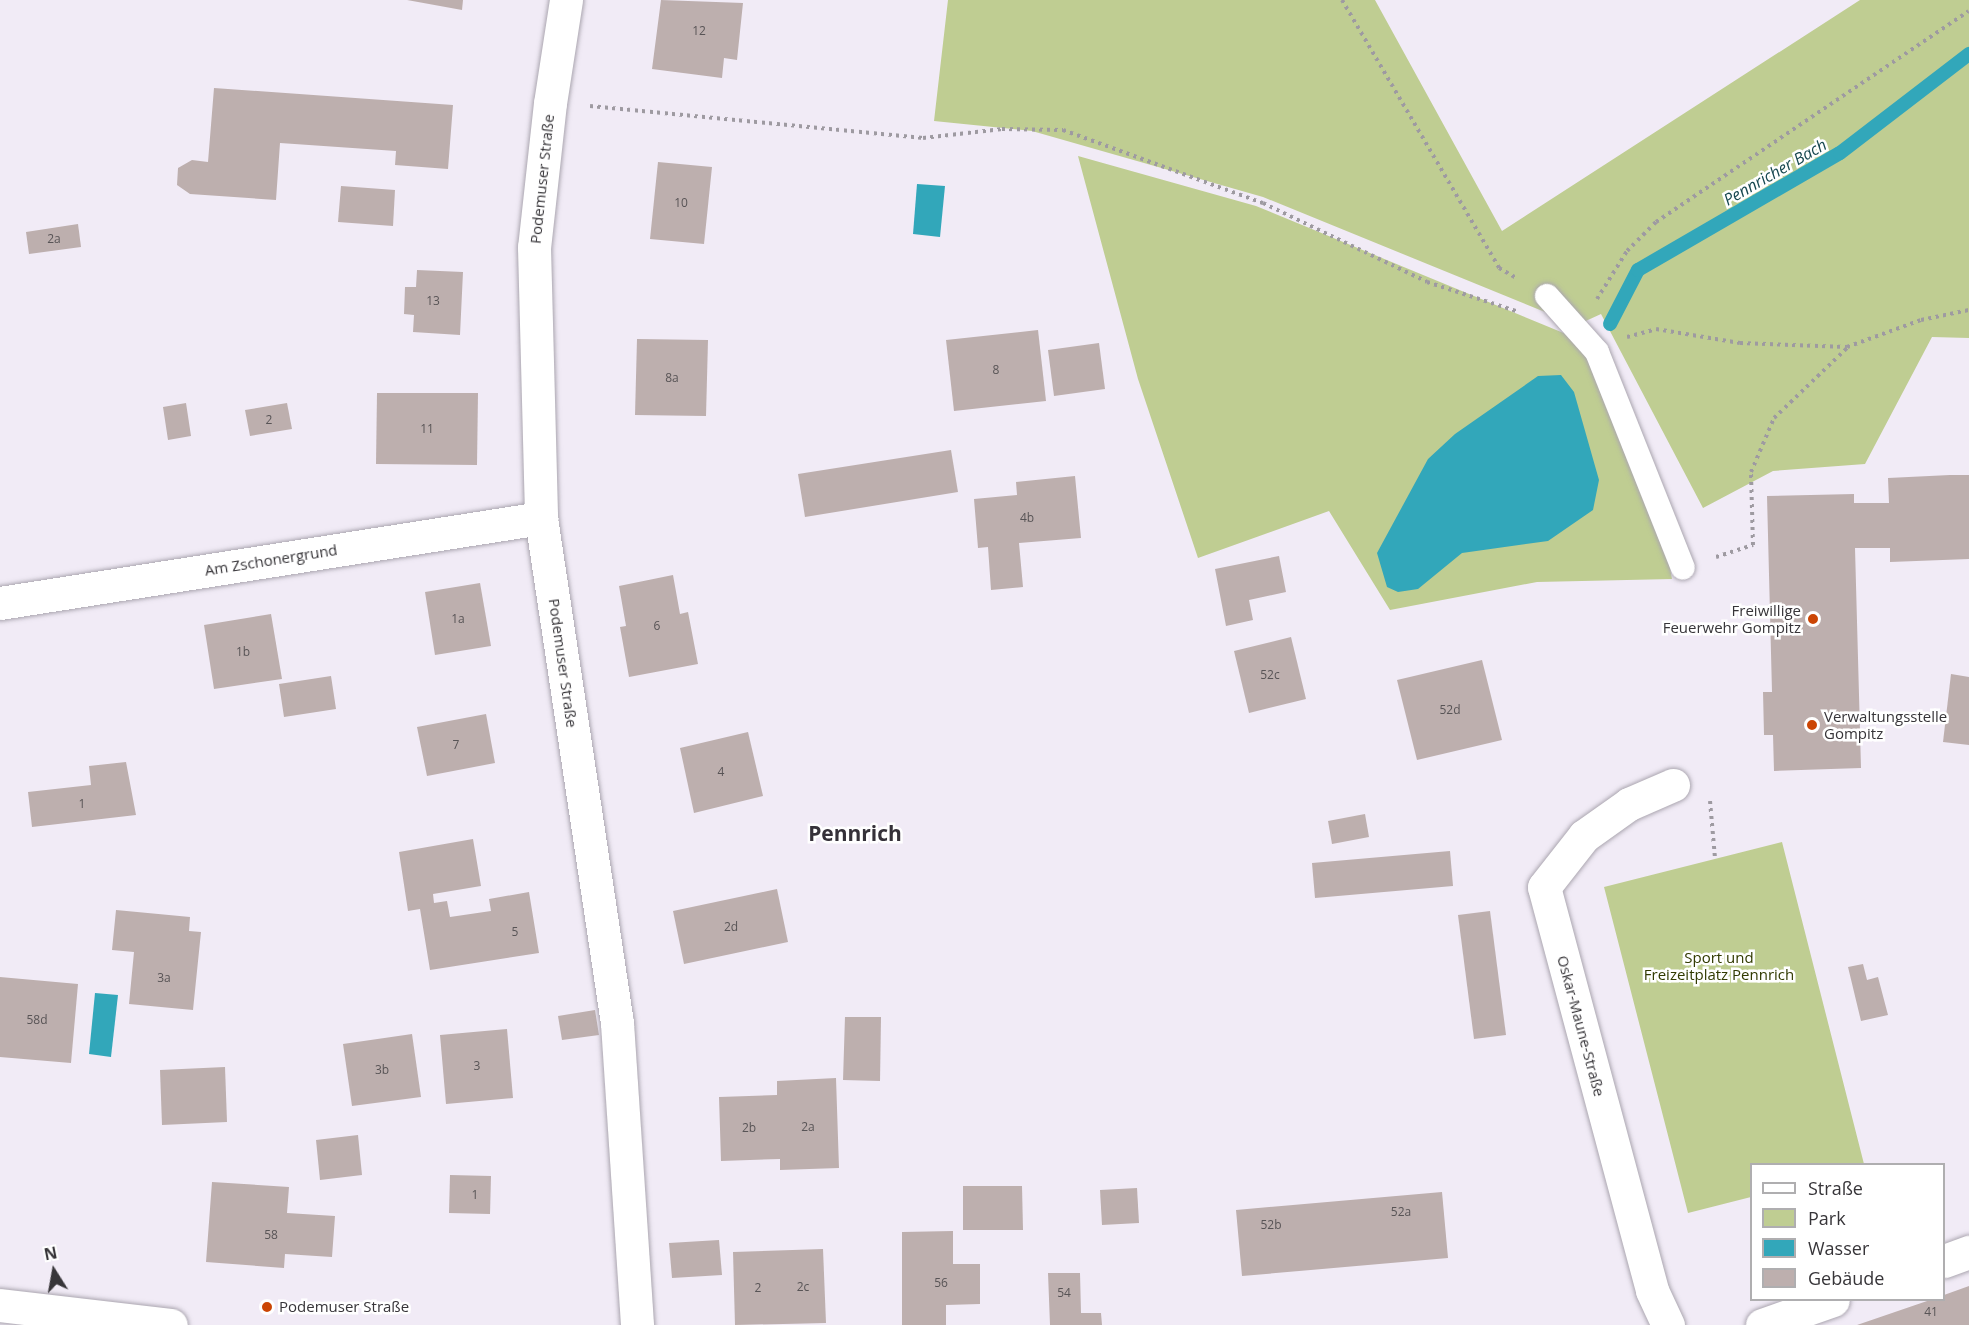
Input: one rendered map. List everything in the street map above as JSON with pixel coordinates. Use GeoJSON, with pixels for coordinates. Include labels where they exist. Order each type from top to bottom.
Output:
{"type":"FeatureCollection","features":[{"type":"Feature","properties":{"kind":"street","name":"Podemuser Straße"},"geometry":{"type":"LineString","coordinates":[[566,0],[550,103],[534,247],[541,518],[617,1023],[637,1325]]}},
{"type":"Feature","properties":{"kind":"street","name":"Am Zschonergrund"},"geometry":{"type":"LineString","coordinates":[[0,603],[541,518]]}},
{"type":"Feature","properties":{"kind":"street","name":"Oskar-Maune-Straße"},"geometry":{"type":"LineString","coordinates":[[1668,1325],[1653,1290],[1544,887],[1584,836],[1629,804],[1673,785]]}},
{"type":"Feature","properties":{"kind":"street"},"geometry":{"type":"LineString","coordinates":[[1945,1261],[1969,1252]]}},
{"type":"Feature","properties":{"kind":"street"},"geometry":{"type":"LineString","coordinates":[[1762,1325],[1828,1301]]}},
{"type":"Feature","properties":{"kind":"street"},"geometry":{"type":"LineString","coordinates":[[0,1305],[171,1325]]}},
{"type":"Feature","properties":{"kind":"lane"},"geometry":{"type":"LineString","coordinates":[[1547,296],[1597,352],[1683,568]]}},
{"type":"Feature","properties":{"kind":"path"},"geometry":{"type":"LineString","coordinates":[[1342,0],[1499,268],[1547,296]]}},
{"type":"Feature","properties":{"kind":"path"},"geometry":{"type":"LineString","coordinates":[[550,103],[922,138],[1002,129],[1063,130],[1263,203],[1427,282],[1528,314],[1571,324],[1627,251],[1656,222],[1969,11]]}},
{"type":"Feature","properties":{"kind":"path"},"geometry":{"type":"LineString","coordinates":[[1597,352],[1636,332],[1656,329],[1740,343],[1847,347],[1921,320],[1969,310]]}},
{"type":"Feature","properties":{"kind":"path"},"geometry":{"type":"LineString","coordinates":[[1683,568],[1753,545],[1751,472],[1773,418],[1847,347]]}},
{"type":"Feature","properties":{"kind":"path"},"geometry":{"type":"LineString","coordinates":[[1709,791],[1715,858]]}},
{"type":"Feature","properties":{"kind":"green space"},"geometry":{"type":"Polygon","coordinates":[[[948,0],[1375,0],[1502,231],[1860,0],[1969,0],[1969,338],[1932,337],[1865,464],[1773,471],[1703,508],[1601,314],[1577,325],[1263,197],[1032,131],[934,121],[948,0]]]}},
{"type":"Feature","properties":{"kind":"green space"},"geometry":{"type":"Polygon","coordinates":[[[1078,156],[1256,206],[1583,341],[1667,552],[1672,579],[1537,582],[1390,610],[1329,511],[1198,558],[1138,379],[1078,156]]]}},
{"type":"Feature","properties":{"kind":"green space","name":"Sport und Freizeitplatz Pennrich"},"geometry":{"type":"Polygon","coordinates":[[[1782,842],[1864,1163],[1750,1163],[1750,1197],[1688,1213],[1604,887],[1782,842]]]}},
{"type":"Feature","properties":{"kind":"water"},"geometry":{"type":"Polygon","coordinates":[[[917,184],[945,186],[940,237],[913,234],[917,184]]]}},
{"type":"Feature","properties":{"kind":"water"},"geometry":{"type":"Polygon","coordinates":[[[1561,375],[1574,392],[1599,480],[1593,510],[1548,541],[1462,553],[1418,589],[1398,592],[1387,587],[1377,553],[1428,459],[1455,434],[1538,376],[1561,375]]]}},
{"type":"Feature","properties":{"kind":"water"},"geometry":{"type":"Polygon","coordinates":[[[95,993],[118,995],[111,1057],[89,1054],[95,993]]]}},
{"type":"Feature","properties":{"kind":"building"},"geometry":{"type":"Polygon","coordinates":[[[407,0],[463,0],[462,10],[407,0]]]}},
{"type":"Feature","properties":{"kind":"building"},"geometry":{"type":"Polygon","coordinates":[[[661,0],[743,3],[737,60],[724,58],[722,78],[652,69],[661,0]]]}},
{"type":"Feature","properties":{"kind":"building"},"geometry":{"type":"Polygon","coordinates":[[[214,88],[453,105],[448,169],[395,165],[396,151],[280,143],[276,200],[190,194],[177,185],[178,168],[192,160],[208,162],[214,88]]]}},
{"type":"Feature","properties":{"kind":"building"},"geometry":{"type":"Polygon","coordinates":[[[658,162],[712,167],[704,244],[650,239],[658,162]]]}},
{"type":"Feature","properties":{"kind":"building"},"geometry":{"type":"Polygon","coordinates":[[[341,186],[395,190],[393,226],[338,222],[341,186]]]}},
{"type":"Feature","properties":{"kind":"building"},"geometry":{"type":"Polygon","coordinates":[[[78,224],[81,247],[29,254],[26,232],[78,224]]]}},
{"type":"Feature","properties":{"kind":"building"},"geometry":{"type":"Polygon","coordinates":[[[417,270],[463,272],[460,335],[413,332],[414,315],[404,314],[405,287],[416,287],[417,270]]]}},
{"type":"Feature","properties":{"kind":"building"},"geometry":{"type":"Polygon","coordinates":[[[1038,330],[1046,401],[954,411],[946,340],[1038,330]]]}},
{"type":"Feature","properties":{"kind":"building"},"geometry":{"type":"Polygon","coordinates":[[[637,339],[708,340],[706,416],[635,415],[637,339]]]}},
{"type":"Feature","properties":{"kind":"building"},"geometry":{"type":"Polygon","coordinates":[[[1099,343],[1105,389],[1054,396],[1048,350],[1099,343]]]}},
{"type":"Feature","properties":{"kind":"building"},"geometry":{"type":"Polygon","coordinates":[[[377,393],[478,393],[477,465],[376,464],[377,393]]]}},
{"type":"Feature","properties":{"kind":"building"},"geometry":{"type":"Polygon","coordinates":[[[186,403],[191,436],[168,440],[163,407],[186,403]]]}},
{"type":"Feature","properties":{"kind":"building"},"geometry":{"type":"Polygon","coordinates":[[[287,403],[292,429],[250,436],[245,410],[287,403]]]}},
{"type":"Feature","properties":{"kind":"building"},"geometry":{"type":"Polygon","coordinates":[[[951,450],[958,492],[805,517],[798,474],[951,450]]]}},
{"type":"Feature","properties":{"kind":"building"},"geometry":{"type":"Polygon","coordinates":[[[1969,475],[1969,559],[1890,562],[1890,548],[1855,548],[1861,768],[1774,771],[1773,735],[1764,735],[1763,692],[1772,692],[1767,496],[1854,494],[1854,503],[1889,503],[1888,478],[1969,475]]]}},
{"type":"Feature","properties":{"kind":"building"},"geometry":{"type":"Polygon","coordinates":[[[1075,476],[1081,538],[1019,543],[1023,587],[991,590],[988,547],[978,548],[974,499],[1017,495],[1016,482],[1075,476]]]}},
{"type":"Feature","properties":{"kind":"building"},"geometry":{"type":"Polygon","coordinates":[[[1279,556],[1286,592],[1249,600],[1253,620],[1226,626],[1215,569],[1279,556]]]}},
{"type":"Feature","properties":{"kind":"building"},"geometry":{"type":"Polygon","coordinates":[[[673,575],[680,614],[688,612],[698,664],[629,677],[620,627],[626,626],[619,586],[673,575]]]}},
{"type":"Feature","properties":{"kind":"building"},"geometry":{"type":"Polygon","coordinates":[[[480,583],[491,646],[435,655],[425,592],[480,583]]]}},
{"type":"Feature","properties":{"kind":"building"},"geometry":{"type":"Polygon","coordinates":[[[271,614],[282,679],[214,689],[204,625],[271,614]]]}},
{"type":"Feature","properties":{"kind":"building"},"geometry":{"type":"Polygon","coordinates":[[[1291,637],[1306,699],[1249,713],[1234,651],[1291,637]]]}},
{"type":"Feature","properties":{"kind":"building"},"geometry":{"type":"Polygon","coordinates":[[[1482,660],[1502,740],[1417,760],[1397,680],[1482,660]]]}},
{"type":"Feature","properties":{"kind":"building"},"geometry":{"type":"Polygon","coordinates":[[[1951,674],[1969,677],[1969,745],[1943,742],[1951,674]]]}},
{"type":"Feature","properties":{"kind":"building"},"geometry":{"type":"Polygon","coordinates":[[[331,676],[336,709],[284,717],[279,684],[331,676]]]}},
{"type":"Feature","properties":{"kind":"building"},"geometry":{"type":"Polygon","coordinates":[[[486,714],[495,763],[427,776],[417,727],[486,714]]]}},
{"type":"Feature","properties":{"kind":"building"},"geometry":{"type":"Polygon","coordinates":[[[748,732],[763,796],[694,813],[680,748],[748,732]]]}},
{"type":"Feature","properties":{"kind":"building"},"geometry":{"type":"Polygon","coordinates":[[[126,762],[136,815],[32,827],[28,792],[91,785],[89,766],[126,762]]]}},
{"type":"Feature","properties":{"kind":"building"},"geometry":{"type":"Polygon","coordinates":[[[1365,814],[1369,837],[1332,844],[1328,821],[1365,814]]]}},
{"type":"Feature","properties":{"kind":"building"},"geometry":{"type":"Polygon","coordinates":[[[473,839],[481,886],[433,894],[434,903],[447,901],[450,917],[491,911],[489,899],[529,892],[539,953],[430,970],[420,909],[408,911],[399,852],[473,839]]]}},
{"type":"Feature","properties":{"kind":"building"},"geometry":{"type":"Polygon","coordinates":[[[1450,851],[1453,886],[1315,898],[1312,863],[1450,851]]]}},
{"type":"Feature","properties":{"kind":"building"},"geometry":{"type":"Polygon","coordinates":[[[777,889],[788,942],[684,964],[673,911],[777,889]]]}},
{"type":"Feature","properties":{"kind":"building"},"geometry":{"type":"Polygon","coordinates":[[[116,910],[190,917],[189,931],[201,932],[193,1010],[129,1004],[134,952],[112,950],[116,910]]]}},
{"type":"Feature","properties":{"kind":"building"},"geometry":{"type":"Polygon","coordinates":[[[1490,911],[1506,1035],[1474,1039],[1458,915],[1490,911]]]}},
{"type":"Feature","properties":{"kind":"building"},"geometry":{"type":"Polygon","coordinates":[[[1863,964],[1867,980],[1878,977],[1888,1015],[1861,1021],[1848,967],[1863,964]]]}},
{"type":"Feature","properties":{"kind":"building"},"geometry":{"type":"Polygon","coordinates":[[[0,977],[78,984],[71,1063],[0,1057],[0,977]]]}},
{"type":"Feature","properties":{"kind":"building"},"geometry":{"type":"Polygon","coordinates":[[[595,1010],[599,1035],[562,1040],[558,1016],[595,1010]]]}},
{"type":"Feature","properties":{"kind":"building"},"geometry":{"type":"Polygon","coordinates":[[[845,1017],[881,1017],[880,1081],[843,1080],[845,1017]]]}},
{"type":"Feature","properties":{"kind":"building"},"geometry":{"type":"Polygon","coordinates":[[[507,1029],[513,1098],[446,1104],[440,1035],[507,1029]]]}},
{"type":"Feature","properties":{"kind":"building"},"geometry":{"type":"Polygon","coordinates":[[[412,1034],[421,1097],[352,1106],[343,1044],[412,1034]]]}},
{"type":"Feature","properties":{"kind":"building"},"geometry":{"type":"Polygon","coordinates":[[[225,1067],[227,1122],[162,1125],[160,1070],[225,1067]]]}},
{"type":"Feature","properties":{"kind":"building"},"geometry":{"type":"Polygon","coordinates":[[[836,1078],[839,1168],[780,1170],[780,1159],[721,1161],[719,1097],[777,1095],[777,1081],[836,1078]]]}},
{"type":"Feature","properties":{"kind":"building"},"geometry":{"type":"Polygon","coordinates":[[[358,1135],[362,1175],[320,1180],[316,1140],[358,1135]]]}},
{"type":"Feature","properties":{"kind":"building"},"geometry":{"type":"Polygon","coordinates":[[[450,1175],[491,1176],[490,1214],[449,1213],[450,1175]]]}},
{"type":"Feature","properties":{"kind":"building"},"geometry":{"type":"Polygon","coordinates":[[[212,1182],[289,1187],[287,1213],[335,1216],[332,1257],[285,1254],[284,1268],[206,1262],[212,1182]]]}},
{"type":"Feature","properties":{"kind":"building"},"geometry":{"type":"Polygon","coordinates":[[[963,1186],[1022,1186],[1023,1230],[963,1230],[963,1186]]]}},
{"type":"Feature","properties":{"kind":"building"},"geometry":{"type":"Polygon","coordinates":[[[1137,1188],[1139,1223],[1102,1225],[1100,1190],[1137,1188]]]}},
{"type":"Feature","properties":{"kind":"building"},"geometry":{"type":"Polygon","coordinates":[[[1442,1192],[1448,1258],[1242,1276],[1236,1210],[1442,1192]]]}},
{"type":"Feature","properties":{"kind":"building"},"geometry":{"type":"Polygon","coordinates":[[[953,1231],[953,1264],[980,1264],[980,1304],[946,1305],[946,1325],[902,1325],[902,1232],[953,1231]]]}},
{"type":"Feature","properties":{"kind":"building"},"geometry":{"type":"Polygon","coordinates":[[[719,1240],[722,1275],[672,1278],[669,1243],[719,1240]]]}},
{"type":"Feature","properties":{"kind":"building"},"geometry":{"type":"Polygon","coordinates":[[[823,1249],[826,1323],[735,1325],[733,1252],[823,1249]]]}},
{"type":"Feature","properties":{"kind":"building"},"geometry":{"type":"Polygon","coordinates":[[[1048,1273],[1080,1273],[1081,1313],[1101,1313],[1102,1325],[1050,1325],[1048,1273]]]}},
{"type":"Feature","properties":{"kind":"building"},"geometry":{"type":"Polygon","coordinates":[[[1969,1286],[1969,1325],[1857,1325],[1927,1301],[1945,1301],[1945,1295],[1969,1286]]]}},
{"type":"Feature","properties":{"kind":"waterway","name":"Pennricher Bach"},"geometry":{"type":"LineString","coordinates":[[1610,324],[1638,270],[1840,153],[1969,54]]}},
{"type":"Feature","properties":{"kind":"place","name":"Freiwillige Feuerwehr Gompitz"},"geometry":{"type":"Point","coordinates":[1813,619]}},
{"type":"Feature","properties":{"kind":"place","name":"Verwaltungsstelle Gompitz"},"geometry":{"type":"Point","coordinates":[1812,725]}},
{"type":"Feature","properties":{"kind":"place","name":"Podemuser Straße"},"geometry":{"type":"Point","coordinates":[267,1307]}},
{"type":"Feature","properties":{"kind":"district","name":"Pennrich"},"geometry":{"type":"Point","coordinates":[855,833]}}]}
